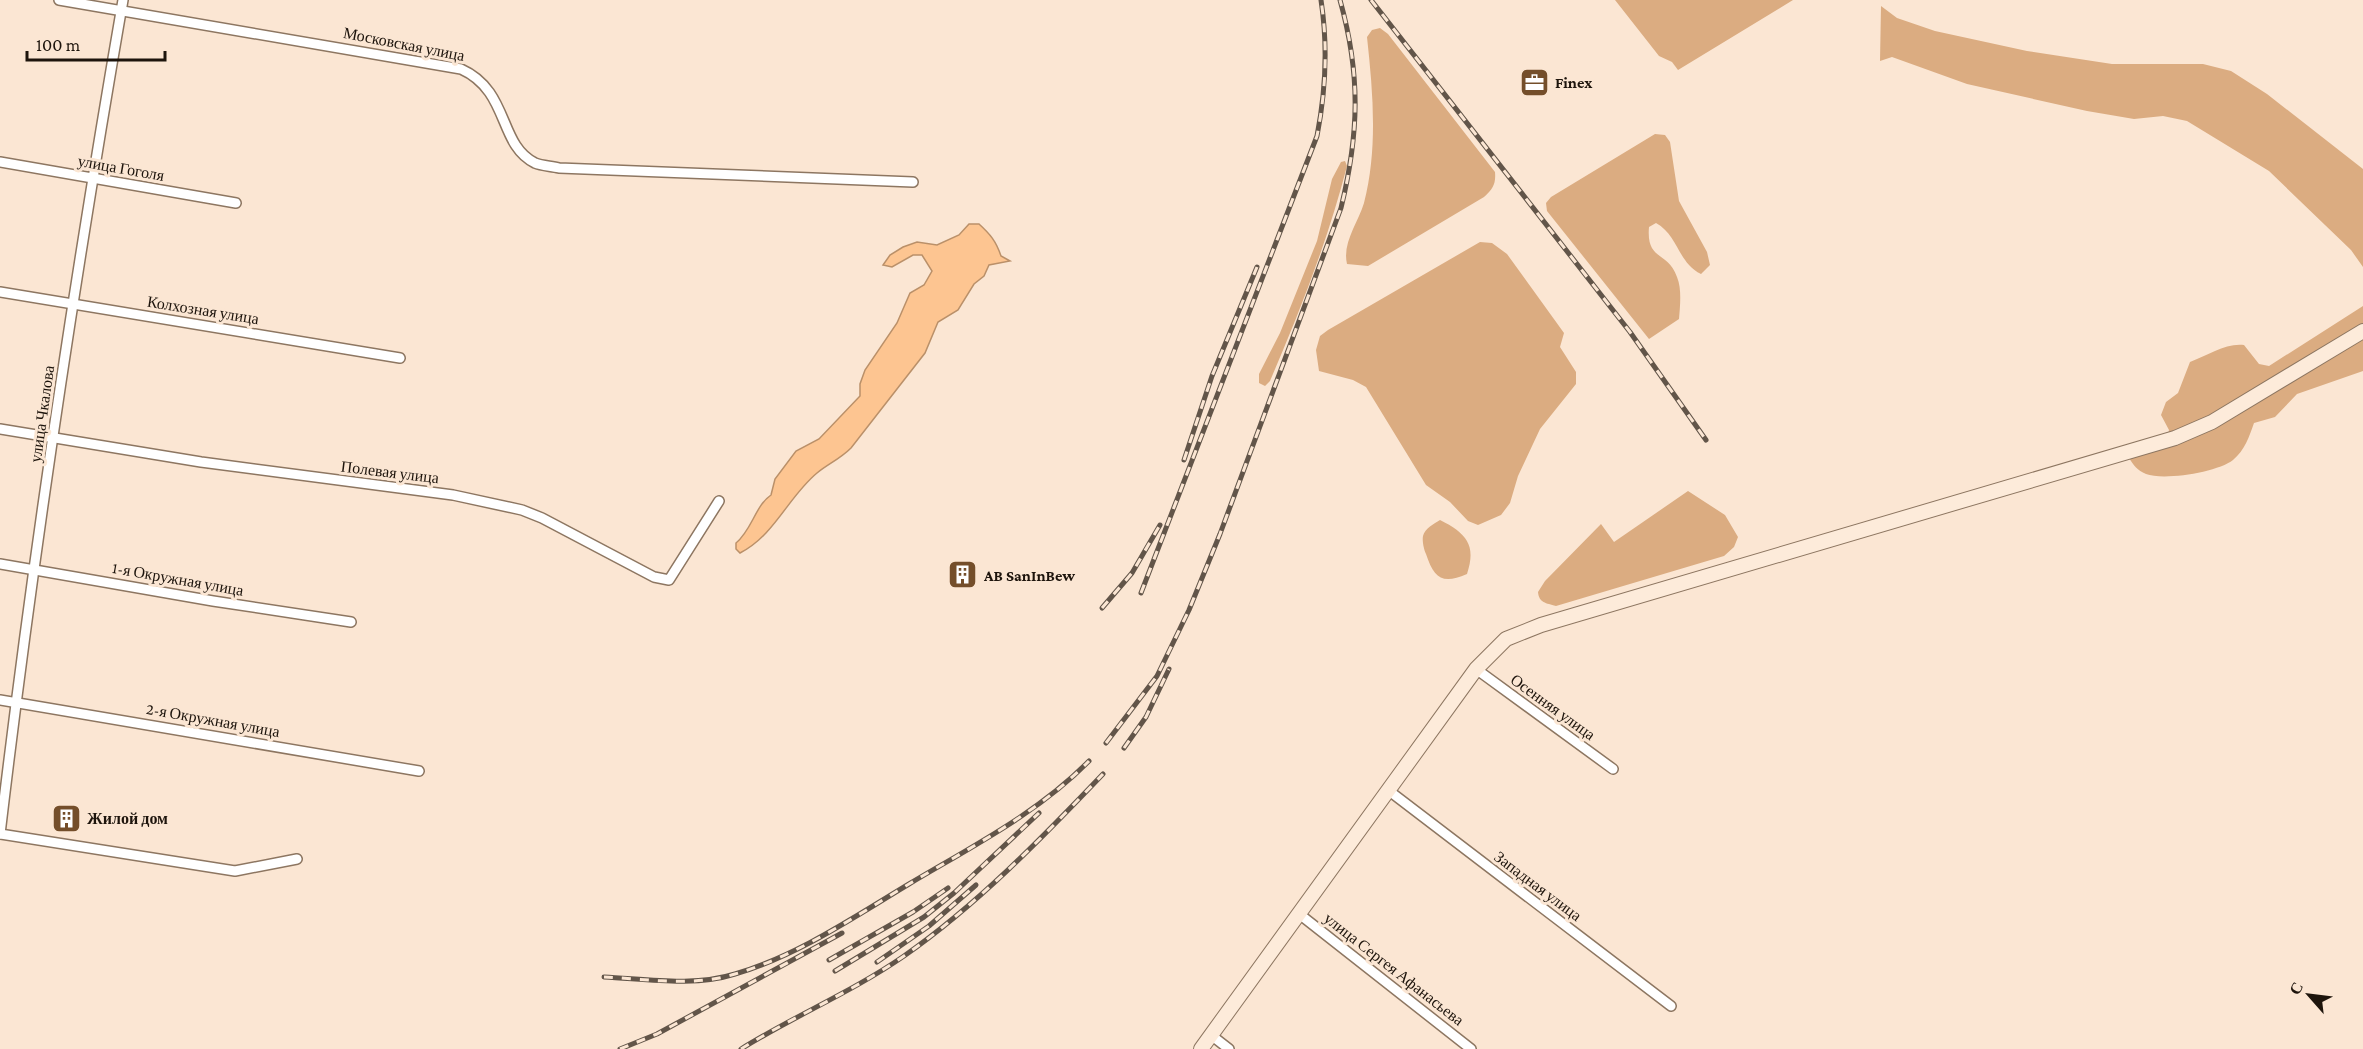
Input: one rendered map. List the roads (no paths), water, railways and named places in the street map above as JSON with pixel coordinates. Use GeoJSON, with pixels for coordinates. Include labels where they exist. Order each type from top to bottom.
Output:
{"type":"FeatureCollection","features":[{"type":"Feature","properties":{"kind":"street","name":"Московская улица"},"geometry":{"type":"LineString","coordinates":[[58,0],[122,5],[461,69],[473,74],[487,86],[517,148],[535,163],[559,168],[913,182]]}},
{"type":"Feature","properties":{"kind":"street","name":"улица Чкалова"},"geometry":{"type":"LineString","coordinates":[[0,834],[33,569],[55,438],[72,304],[122,5]]}},
{"type":"Feature","properties":{"kind":"street","name":"улица Гоголя"},"geometry":{"type":"LineString","coordinates":[[0,162],[236,203]]}},
{"type":"Feature","properties":{"kind":"street","name":"Колхозная улица"},"geometry":{"type":"LineString","coordinates":[[0,292],[400,358]]}},
{"type":"Feature","properties":{"kind":"street"},"geometry":{"type":"LineString","coordinates":[[1201,1049],[1476,669],[1506,639],[1541,625],[2175,438],[2212,422],[2363,331]]}},
{"type":"Feature","properties":{"kind":"street","name":"Полевая улица"},"geometry":{"type":"LineString","coordinates":[[0,429],[201,462],[453,495],[522,510],[542,518],[654,577],[669,580],[719,501]]}},
{"type":"Feature","properties":{"kind":"street","name":"1-я Окружная улица"},"geometry":{"type":"LineString","coordinates":[[0,564],[351,622]]}},
{"type":"Feature","properties":{"kind":"street","name":"Осенняя улица"},"geometry":{"type":"LineString","coordinates":[[1476,669],[1612,769]]}},
{"type":"Feature","properties":{"kind":"street","name":"2-я Окружная улица"},"geometry":{"type":"LineString","coordinates":[[0,700],[420,771]]}},
{"type":"Feature","properties":{"kind":"street","name":"Западная улица"},"geometry":{"type":"LineString","coordinates":[[1388,790],[1671,1005]]}},
{"type":"Feature","properties":{"kind":"street"},"geometry":{"type":"LineString","coordinates":[[0,834],[235,871],[297,859]]}},
{"type":"Feature","properties":{"kind":"street","name":"улица Сергея Афанасьева"},"geometry":{"type":"LineString","coordinates":[[1298,914],[1470,1049]]}},
{"type":"Feature","properties":{"kind":"street"},"geometry":{"type":"LineString","coordinates":[[1211,1035],[1229,1049]]}},
{"type":"Feature","properties":{"kind":"railway"},"geometry":{"type":"LineString","coordinates":[[1141,593],[1317,136],[1325,68],[1325,34],[1321,0]]}},
{"type":"Feature","properties":{"kind":"railway"},"geometry":{"type":"LineString","coordinates":[[1106,743],[1157,676],[1189,610],[1220,534],[1341,208],[1351,155],[1355,104],[1352,54],[1340,0]]}},
{"type":"Feature","properties":{"kind":"railway"},"geometry":{"type":"LineString","coordinates":[[1371,0],[1630,332],[1706,440]]}},
{"type":"Feature","properties":{"kind":"railway"},"geometry":{"type":"LineString","coordinates":[[1184,460],[1212,376],[1257,267]]}},
{"type":"Feature","properties":{"kind":"railway"},"geometry":{"type":"LineString","coordinates":[[1102,608],[1132,573],[1160,525]]}},
{"type":"Feature","properties":{"kind":"railway"},"geometry":{"type":"LineString","coordinates":[[1124,748],[1146,717],[1169,669]]}},
{"type":"Feature","properties":{"kind":"railway"},"geometry":{"type":"LineString","coordinates":[[604,977],[670,981],[703,980],[735,974],[781,957],[846,922],[980,843],[1048,797],[1089,761]]}},
{"type":"Feature","properties":{"kind":"railway"},"geometry":{"type":"LineString","coordinates":[[741,1049],[864,981],[931,936],[1008,870],[1103,774]]}},
{"type":"Feature","properties":{"kind":"railway"},"geometry":{"type":"LineString","coordinates":[[835,971],[924,917],[954,893],[1039,813]]}},
{"type":"Feature","properties":{"kind":"railway"},"geometry":{"type":"LineString","coordinates":[[877,962],[929,926],[976,885]]}},
{"type":"Feature","properties":{"kind":"railway"},"geometry":{"type":"LineString","coordinates":[[829,960],[913,912],[948,888]]}},
{"type":"Feature","properties":{"kind":"railway"},"geometry":{"type":"LineString","coordinates":[[620,1049],[657,1034],[842,933]]}},
{"type":"Feature","properties":{"kind":"place","name":"Finex"},"geometry":{"type":"Point","coordinates":[1534,82]}},
{"type":"Feature","properties":{"kind":"place","name":"AB SanInBew"},"geometry":{"type":"Point","coordinates":[963,575]}},
{"type":"Feature","properties":{"kind":"place","name":"Жилой дом"},"geometry":{"type":"Point","coordinates":[66,818]}}]}
